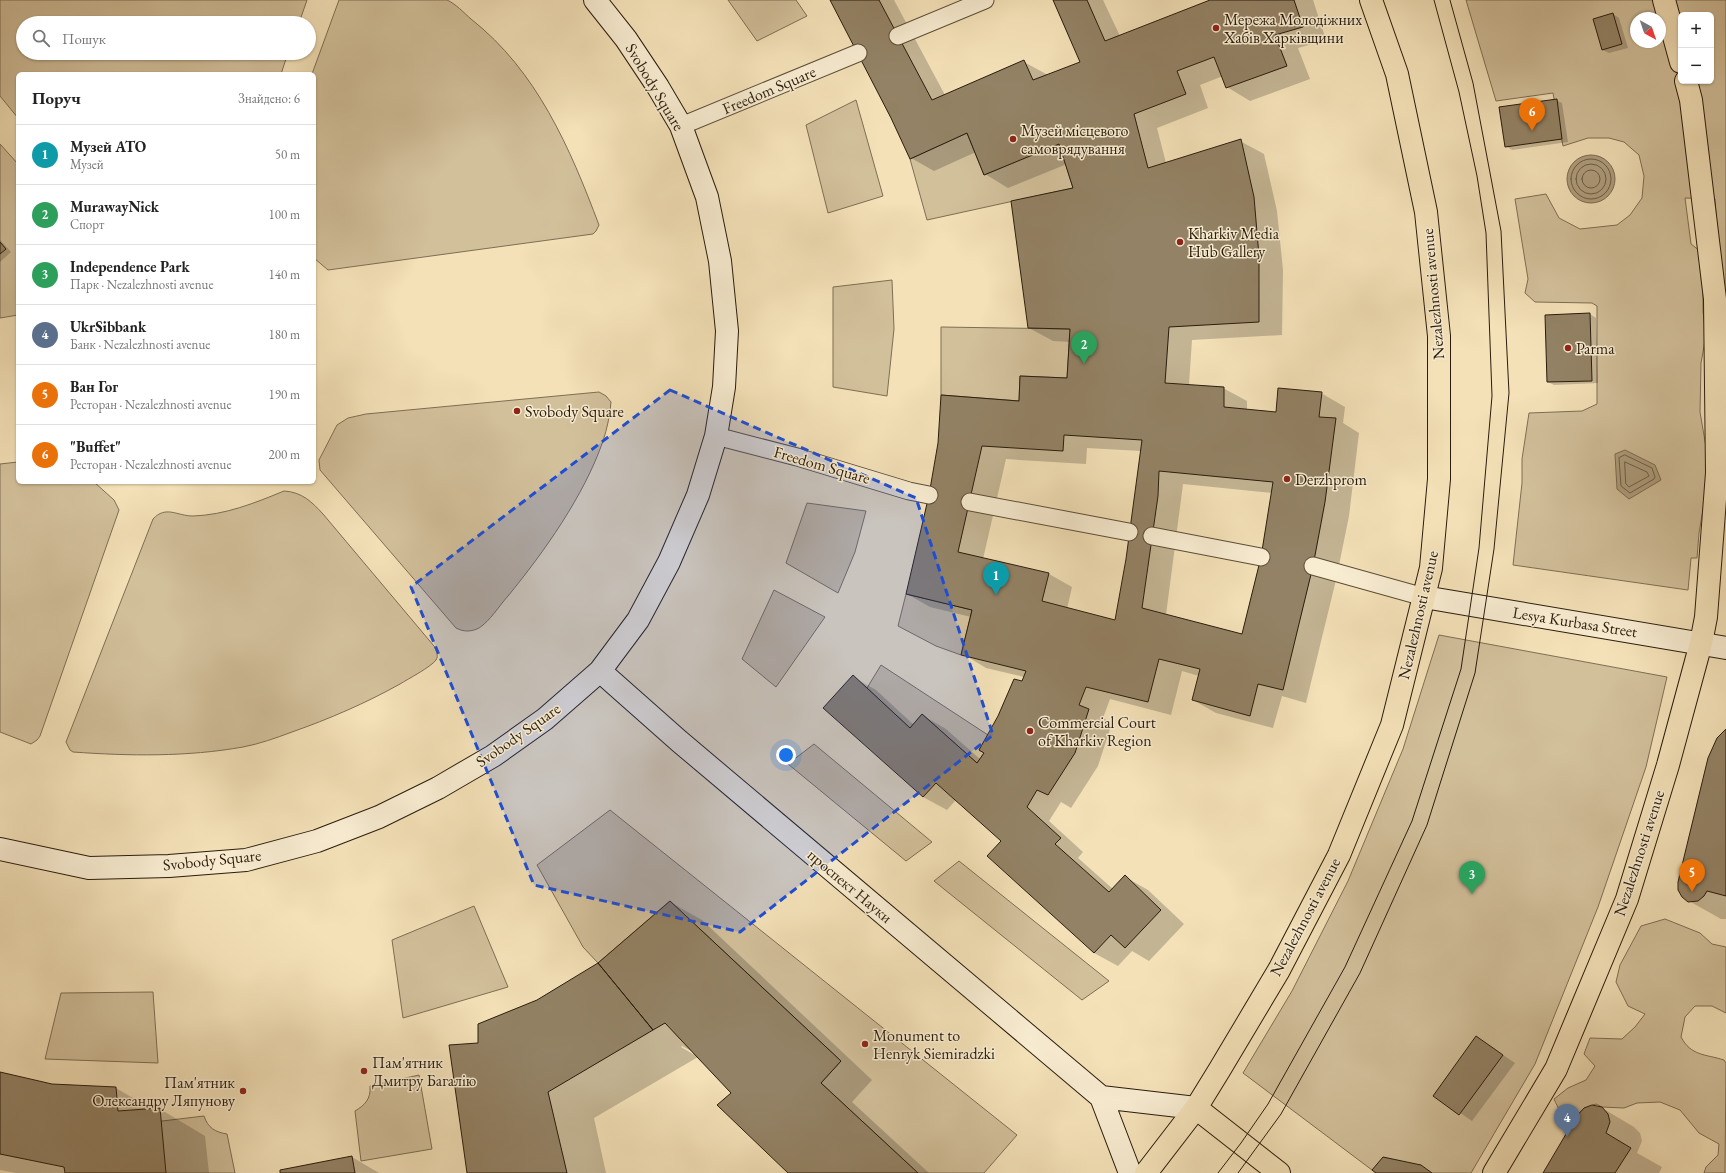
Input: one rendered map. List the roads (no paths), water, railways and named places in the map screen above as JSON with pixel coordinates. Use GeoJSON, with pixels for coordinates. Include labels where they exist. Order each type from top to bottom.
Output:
{"type":"FeatureCollection","features":[{"type":"Feature","properties":{"kind":"main road","name":"Svobody Square"},"geometry":{"type":"LineString","coordinates":[[0,849],[89,868],[169,866],[246,860],[317,841],[379,817],[438,788],[493,756],[545,719],[600,671],[638,620],[669,562],[698,495],[716,436],[724,387],[727,331],[720,261],[707,197],[681,126],[626,39],[595,0]]}},
{"type":"Feature","properties":{"kind":"main road","name":"Nezalezhnosti avenue"},"geometry":{"type":"LineString","coordinates":[[1146,1173],[1196,1108],[1279,970],[1339,855],[1392,725],[1431,568],[1439,480],[1439,336],[1426,212],[1397,74],[1371,0]]}},
{"type":"Feature","properties":{"kind":"main road"},"geometry":{"type":"LineString","coordinates":[[1664,0],[1678,51]]}},
{"type":"Feature","properties":{"kind":"main road","name":"Nezalezhnosti avenue"},"geometry":{"type":"LineString","coordinates":[[1494,1173],[1556,1069],[1627,898],[1668,765],[1701,643],[1706,617],[1717,473],[1715,299],[1691,100],[1687,84]]}},
{"type":"Feature","properties":{"kind":"main road","name":"Lesya Kurbasa Street"},"geometry":{"type":"LineString","coordinates":[[1424,597],[1726,648]]}},
{"type":"Feature","properties":{"kind":"main road","name":"проспект Науки"},"geometry":{"type":"LineString","coordinates":[[600,671],[685,746],[1102,1097],[1130,1173]]}},
{"type":"Feature","properties":{"kind":"main road"},"geometry":{"type":"LineString","coordinates":[[1102,1097],[1196,1108],[1279,1173]]}},
{"type":"Feature","properties":{"kind":"lane"},"geometry":{"type":"LineString","coordinates":[[898,36],[985,0]]}},
{"type":"Feature","properties":{"kind":"lane","name":"Freedom Square"},"geometry":{"type":"LineString","coordinates":[[681,126],[858,53]]}},
{"type":"Feature","properties":{"kind":"lane","name":"Freedom Square"},"geometry":{"type":"LineString","coordinates":[[716,436],[797,457],[909,491],[929,495]]}},
{"type":"Feature","properties":{"kind":"lane"},"geometry":{"type":"LineString","coordinates":[[970,502],[1129,532]]}},
{"type":"Feature","properties":{"kind":"lane"},"geometry":{"type":"LineString","coordinates":[[1152,536],[1261,557]]}},
{"type":"Feature","properties":{"kind":"lane"},"geometry":{"type":"LineString","coordinates":[[1313,566],[1424,597]]}},
{"type":"Feature","properties":{"kind":"water"},"geometry":{"type":"Polygon","coordinates":[[[1586,155],[1596,155],[1608,162],[1615,174],[1615,184],[1608,196],[1596,203],[1586,203],[1578,199],[1571,192],[1567,184],[1567,174],[1571,166],[1578,159],[1586,155]]]}},
{"type":"Feature","properties":{"kind":"water"},"geometry":{"type":"Polygon","coordinates":[[[1625,450],[1655,465],[1661,480],[1629,499],[1617,489],[1615,454],[1625,450]]]}},
{"type":"Feature","properties":{"kind":"tram line"},"geometry":{"type":"LineString","coordinates":[[1218,1173],[1268,1104],[1345,967],[1412,821],[1461,669],[1479,548],[1492,396],[1486,233],[1477,176],[1459,92],[1434,0]]}},
{"type":"Feature","properties":{"kind":"tram line"},"geometry":{"type":"LineString","coordinates":[[1238,1173],[1281,1114],[1360,973],[1427,825],[1475,673],[1494,549],[1509,393],[1501,231],[1473,83],[1450,0]]}},
{"type":"Feature","properties":{"kind":"place","name":"Мережа Молодіжних Хабів Харківщини"},"geometry":{"type":"Point","coordinates":[1216,28]}},
{"type":"Feature","properties":{"kind":"place","name":"\"Buffet\""},"geometry":{"type":"Point","coordinates":[1532,131]}},
{"type":"Feature","properties":{"kind":"place","name":"Музей місцевого самоврядування"},"geometry":{"type":"Point","coordinates":[1013,139]}},
{"type":"Feature","properties":{"kind":"place","name":"Kharkiv Media Hub Gallery"},"geometry":{"type":"Point","coordinates":[1180,242]}},
{"type":"Feature","properties":{"kind":"place","name":"Parma"},"geometry":{"type":"Point","coordinates":[1568,348]}},
{"type":"Feature","properties":{"kind":"place","name":"MurawayNick"},"geometry":{"type":"Point","coordinates":[1084,364]}},
{"type":"Feature","properties":{"kind":"place","name":"Svobody Square"},"geometry":{"type":"Point","coordinates":[517,411]}},
{"type":"Feature","properties":{"kind":"place","name":"Derzhprom"},"geometry":{"type":"Point","coordinates":[1287,479]}},
{"type":"Feature","properties":{"kind":"place","name":"Музей АТО"},"geometry":{"type":"Point","coordinates":[996,595]}},
{"type":"Feature","properties":{"kind":"place","name":"Commercial Court of Kharkiv Region"},"geometry":{"type":"Point","coordinates":[1030,731]}},
{"type":"Feature","properties":{"kind":"place","name":"Ван Гог"},"geometry":{"type":"Point","coordinates":[1692,892]}},
{"type":"Feature","properties":{"kind":"place","name":"Independence Park"},"geometry":{"type":"Point","coordinates":[1472,894]}},
{"type":"Feature","properties":{"kind":"place","name":"Monument to Henryk Siemiradzki"},"geometry":{"type":"Point","coordinates":[865,1044]}},
{"type":"Feature","properties":{"kind":"place","name":"Пам'ятник Дмитру Багалію"},"geometry":{"type":"Point","coordinates":[364,1071]}},
{"type":"Feature","properties":{"kind":"place","name":"Пам'ятник Олександру Ляпунову"},"geometry":{"type":"Point","coordinates":[243,1091]}},
{"type":"Feature","properties":{"kind":"place","name":"UkrSibbank"},"geometry":{"type":"Point","coordinates":[1567,1137]}}]}
